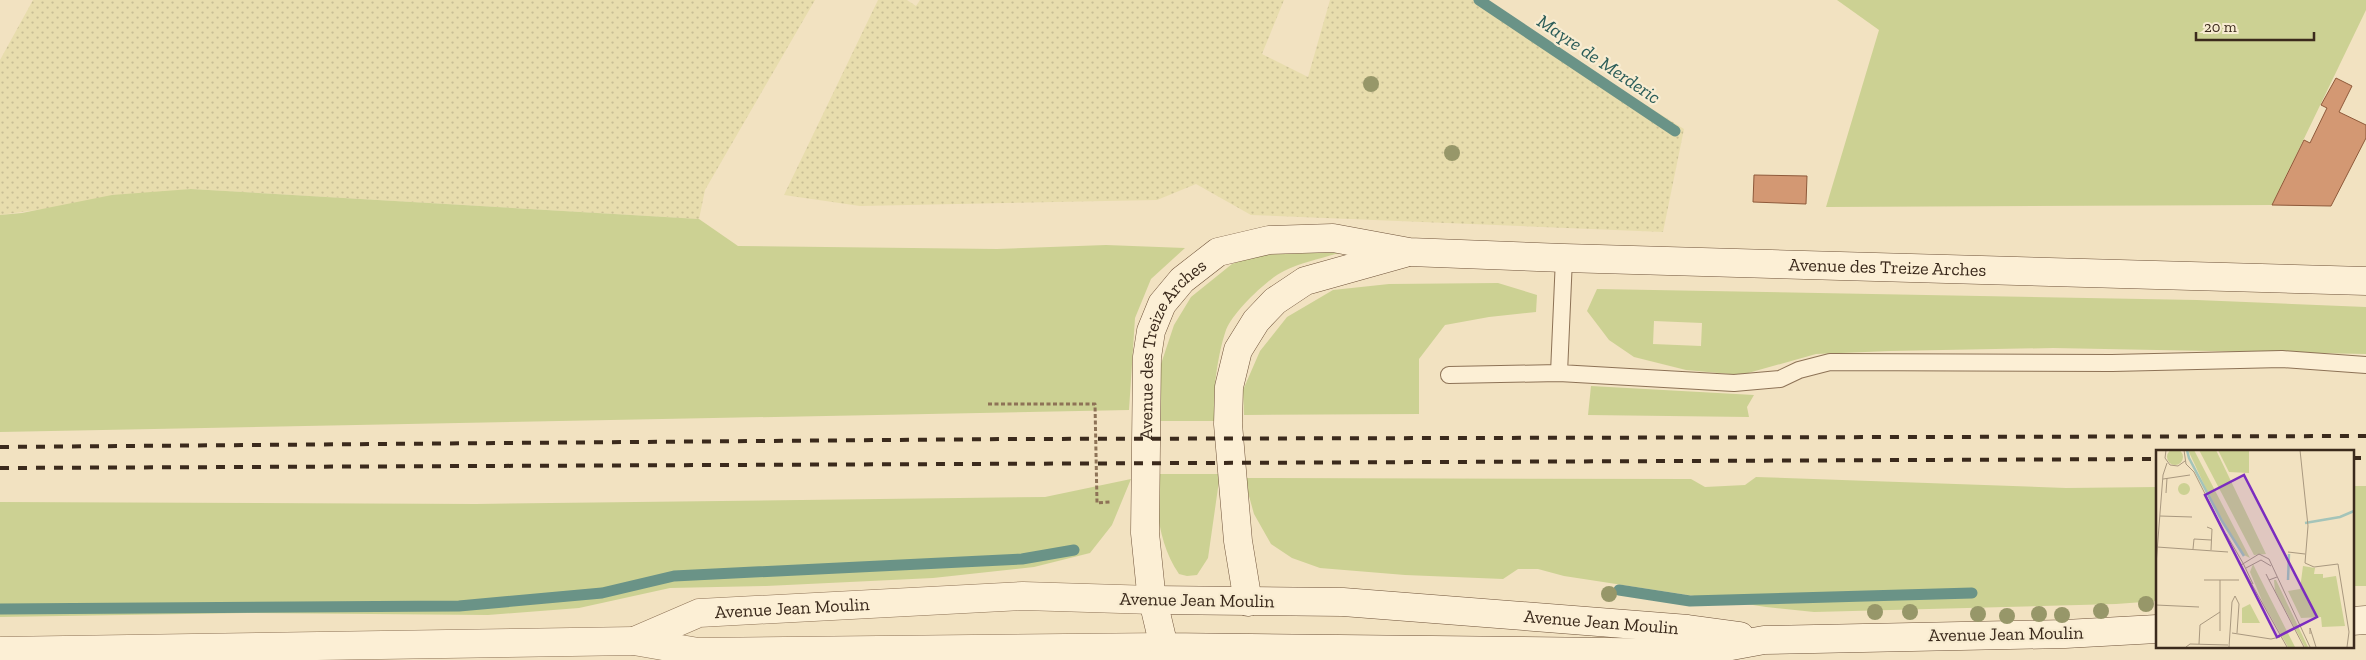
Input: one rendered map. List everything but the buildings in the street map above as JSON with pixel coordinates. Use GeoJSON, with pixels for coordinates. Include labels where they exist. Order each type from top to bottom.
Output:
{"type":"FeatureCollection","features":[{"type":"Feature","properties":{"kind":"main road","name":"Avenue des Treize Arches"},"geometry":{"type":"LineString","coordinates":[[1164,648],[1152,600],[1145,532],[1148,357],[1151,331],[1162,304],[1182,280],[1218,252],[1269,240],[1333,238],[1409,252],[2366,281]]}},
{"type":"Feature","properties":{"kind":"main road","name":"Avenue des Treize Arches"},"geometry":{"type":"LineString","coordinates":[[1248,602],[1238,541],[1228,424],[1229,387],[1238,350],[1256,322],[1275,301],[1305,281],[1409,252]]}},
{"type":"Feature","properties":{"kind":"main road","name":"Avenue Jean Moulin"},"geometry":{"type":"LineString","coordinates":[[634,641],[699,613],[1023,596],[1248,602],[1342,602],[1688,629],[1764,640]]}},
{"type":"Feature","properties":{"kind":"main road","name":"Avenue Jean Moulin"},"geometry":{"type":"LineString","coordinates":[[0,651],[634,641],[698,652],[1164,648],[1693,653],[1764,640],[2156,629]]}},
{"type":"Feature","properties":{"kind":"lane"},"geometry":{"type":"LineString","coordinates":[[1559,373],[1564,258]]}},
{"type":"Feature","properties":{"kind":"lane"},"geometry":{"type":"LineString","coordinates":[[1449,375],[1559,373],[1734,383],[1780,379],[1799,370],[1830,362],[2112,363],[2282,359],[2366,365]]}},
{"type":"Feature","properties":{"kind":"path"},"geometry":{"type":"LineString","coordinates":[[988,404],[1095,404],[1097,503],[1146,498]]}},
{"type":"Feature","properties":{"kind":"shaded area"},"geometry":{"type":"Polygon","coordinates":[[[33,0],[815,0],[705,190],[699,219],[191,189],[0,215],[0,60],[33,0]]]}},
{"type":"Feature","properties":{"kind":"shaded area"},"geometry":{"type":"Polygon","coordinates":[[[878,0],[907,0],[916,6],[920,0],[1284,0],[1262,54],[1308,77],[1330,0],[1479,0],[1684,129],[1663,232],[1251,215],[1196,184],[1157,200],[860,206],[784,195],[878,0]]]}},
{"type":"Feature","properties":{"kind":"green space"},"geometry":{"type":"Polygon","coordinates":[[[1837,0],[2366,0],[2366,10],[2272,205],[1826,207],[1879,30],[1837,0]]]}},
{"type":"Feature","properties":{"kind":"green space"},"geometry":{"type":"Polygon","coordinates":[[[191,189],[699,219],[738,246],[997,249],[1106,245],[1185,248],[1151,279],[1135,318],[1129,410],[0,432],[0,215],[22,213],[112,195],[191,189]]]}},
{"type":"Feature","properties":{"kind":"green space"},"geometry":{"type":"Polygon","coordinates":[[[1342,252],[1305,263],[1277,275],[1235,314],[1226,330],[1220,351],[1214,400],[1216,421],[1156,421],[1159,370],[1174,325],[1191,297],[1232,264],[1257,255],[1342,252]]]}},
{"type":"Feature","properties":{"kind":"green space"},"geometry":{"type":"Polygon","coordinates":[[[1498,283],[1537,295],[1536,312],[1489,317],[1445,325],[1419,359],[1419,414],[1244,415],[1243,390],[1260,351],[1287,317],[1333,290],[1389,284],[1498,283]]]}},
{"type":"Feature","properties":{"kind":"green space"},"geometry":{"type":"Polygon","coordinates":[[[1597,289],[2197,300],[2366,307],[2366,354],[2053,348],[1890,351],[1816,354],[1741,375],[1686,370],[1634,357],[1609,340],[1587,311],[1597,289]],[[1654,321],[1653,344],[1701,346],[1702,323],[1654,321]]]}},
{"type":"Feature","properties":{"kind":"green space"},"geometry":{"type":"Polygon","coordinates":[[[1591,386],[1754,395],[1747,407],[1749,417],[1588,415],[1591,386]]]}},
{"type":"Feature","properties":{"kind":"green space"},"geometry":{"type":"Polygon","coordinates":[[[1155,474],[1220,474],[1208,558],[1197,575],[1187,576],[1179,574],[1167,551],[1160,526],[1155,474]]]}},
{"type":"Feature","properties":{"kind":"green space"},"geometry":{"type":"Polygon","coordinates":[[[1756,477],[2066,488],[2156,487],[2156,601],[2116,604],[1814,612],[1766,607],[1564,576],[1538,569],[1518,569],[1503,579],[1405,575],[1320,568],[1292,558],[1271,544],[1254,514],[1244,478],[1691,479],[1705,487],[1745,485],[1756,477]]]}},
{"type":"Feature","properties":{"kind":"green space"},"geometry":{"type":"Polygon","coordinates":[[[1131,479],[1112,525],[1090,553],[1034,567],[933,578],[766,586],[670,588],[579,608],[488,615],[247,613],[0,617],[0,502],[476,504],[1045,497],[1131,479]]]}},
{"type":"Feature","properties":{"kind":"green space"},"geometry":{"type":"Polygon","coordinates":[[[2354,486],[2366,486],[2366,586],[2354,586],[2354,486]]]}},
{"type":"Feature","properties":{"kind":"waterway","name":"Mayre de Merderic"},"geometry":{"type":"LineString","coordinates":[[1479,0],[1675,131]]}},
{"type":"Feature","properties":{"kind":"waterway"},"geometry":{"type":"LineString","coordinates":[[0,609],[459,606],[602,593],[674,576],[1022,559],[1074,550]]}},
{"type":"Feature","properties":{"kind":"waterway"},"geometry":{"type":"LineString","coordinates":[[1619,590],[1690,601],[1972,593]]}},
{"type":"Feature","properties":{"kind":"railway"},"geometry":{"type":"LineString","coordinates":[[0,447],[1012,439],[2366,436]]}},
{"type":"Feature","properties":{"kind":"railway"},"geometry":{"type":"LineString","coordinates":[[2354,458],[2366,458]]}},
{"type":"Feature","properties":{"kind":"railway"},"geometry":{"type":"LineString","coordinates":[[0,468],[2156,459]]}}]}
